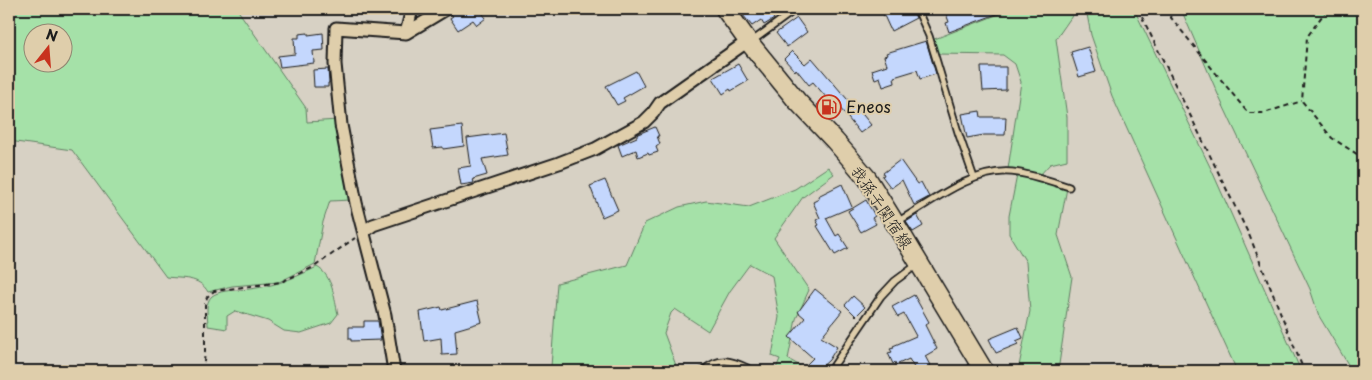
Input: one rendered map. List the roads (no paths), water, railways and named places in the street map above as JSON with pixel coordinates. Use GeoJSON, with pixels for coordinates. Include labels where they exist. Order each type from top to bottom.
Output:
{"type":"FeatureCollection","features":[{"type":"Feature","properties":{"kind":"main road","name":"我孫子関宿線"},"geometry":{"type":"LineString","coordinates":[[725,9],[748,42],[797,101],[867,178],[984,371]]}},
{"type":"Feature","properties":{"kind":"street"},"geometry":{"type":"LineString","coordinates":[[406,33],[412,9]]}},
{"type":"Feature","properties":{"kind":"street"},"geometry":{"type":"LineString","coordinates":[[394,371],[385,315],[365,231],[356,202],[339,109],[335,64],[336,28],[406,33],[446,9]]}},
{"type":"Feature","properties":{"kind":"street"},"geometry":{"type":"LineString","coordinates":[[365,231],[373,225],[559,163],[595,148],[644,122],[660,103],[748,42]]}},
{"type":"Feature","properties":{"kind":"lane"},"geometry":{"type":"LineString","coordinates":[[748,42],[796,9]]}},
{"type":"Feature","properties":{"kind":"lane"},"geometry":{"type":"LineString","coordinates":[[917,9],[929,36],[974,178]]}},
{"type":"Feature","properties":{"kind":"lane"},"geometry":{"type":"LineString","coordinates":[[896,223],[964,182],[993,173],[1011,172],[1033,176],[1068,187]]}},
{"type":"Feature","properties":{"kind":"lane"},"geometry":{"type":"LineString","coordinates":[[830,371],[881,296],[895,281],[919,263]]}},
{"type":"Feature","properties":{"kind":"lane"},"geometry":{"type":"LineString","coordinates":[[703,371],[710,364],[718,361],[732,362],[754,371]]}},
{"type":"Feature","properties":{"kind":"place","name":"Eneos"},"geometry":{"type":"Point","coordinates":[829,107]}}]}
